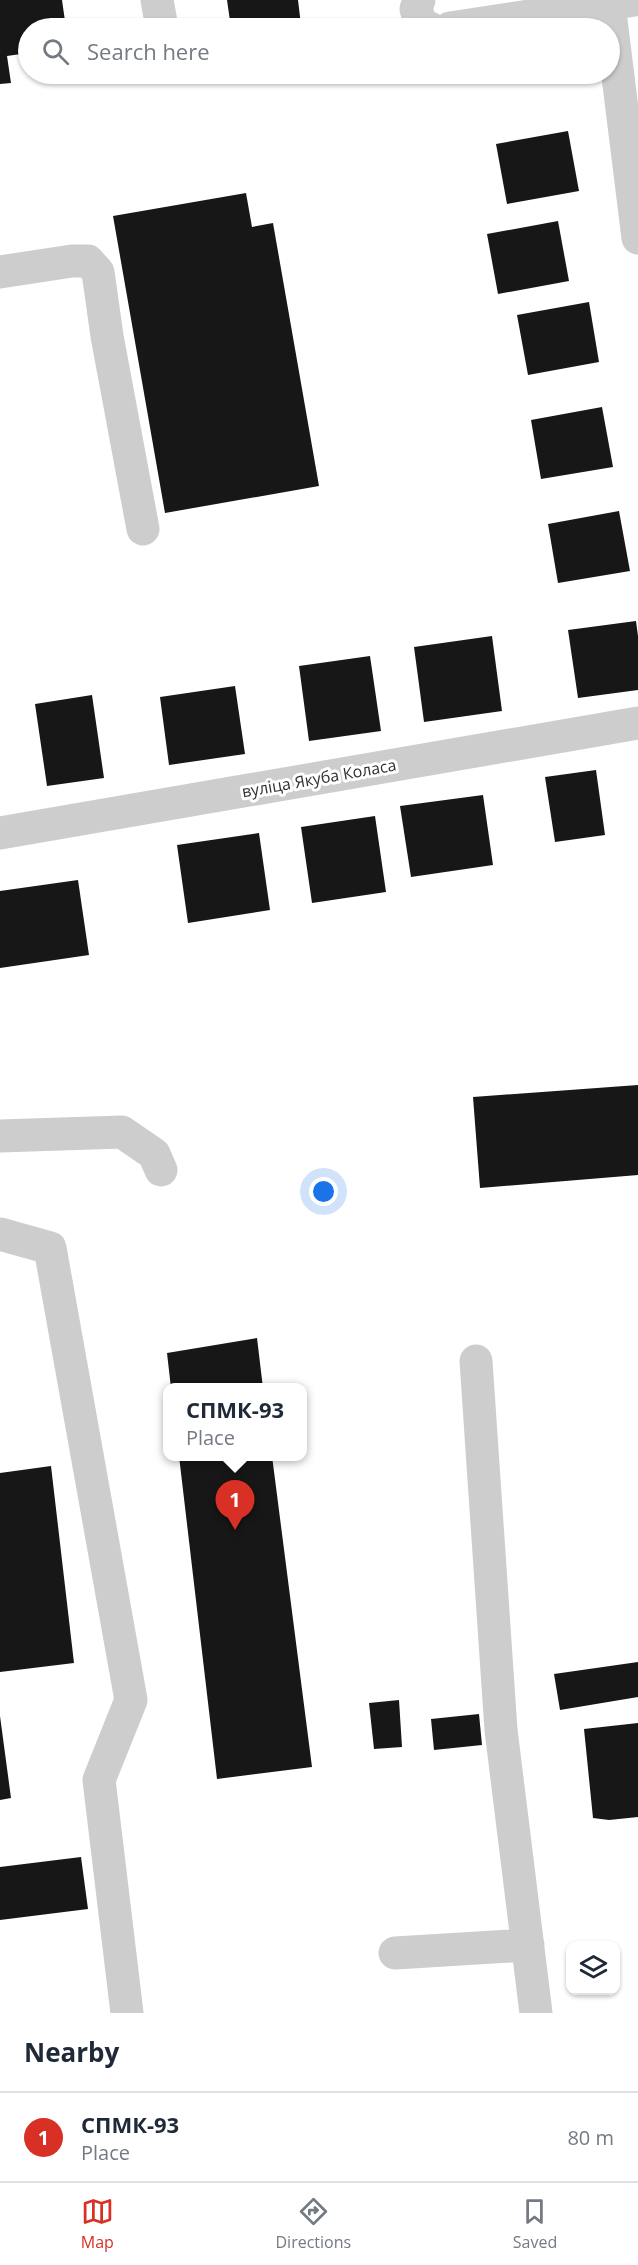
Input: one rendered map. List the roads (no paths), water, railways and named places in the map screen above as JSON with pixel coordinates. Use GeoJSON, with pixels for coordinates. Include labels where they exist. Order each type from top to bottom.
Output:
{"type":"FeatureCollection","features":[{"type":"Feature","properties":{"kind":"street"},"geometry":{"type":"LineString","coordinates":[[158,0],[161,18]]}},
{"type":"Feature","properties":{"kind":"street"},"geometry":{"type":"LineString","coordinates":[[419,0],[416,9],[420,18]]}},
{"type":"Feature","properties":{"kind":"street"},"geometry":{"type":"LineString","coordinates":[[516,18],[622,2],[638,238]]}},
{"type":"Feature","properties":{"kind":"street"},"geometry":{"type":"LineString","coordinates":[[0,272],[72,261],[88,261],[98,272],[107,336],[143,529]]}},
{"type":"Feature","properties":{"kind":"street","name":"вуліца Якуба Коласа"},"geometry":{"type":"LineString","coordinates":[[0,833],[638,723]]}},
{"type":"Feature","properties":{"kind":"street"},"geometry":{"type":"LineString","coordinates":[[0,1136],[122,1132],[154,1154],[161,1170]]}},
{"type":"Feature","properties":{"kind":"street"},"geometry":{"type":"LineString","coordinates":[[0,1234],[50,1248],[131,1700],[99,1780],[127,2013]]}},
{"type":"Feature","properties":{"kind":"street"},"geometry":{"type":"LineString","coordinates":[[476,1361],[501,1730],[536,2013]]}},
{"type":"Feature","properties":{"kind":"street"},"geometry":{"type":"LineString","coordinates":[[395,1953],[528,1945]]}},
{"type":"Feature","properties":{"kind":"place","name":"СПМК-93"},"geometry":{"type":"Point","coordinates":[235,1530]}}]}
